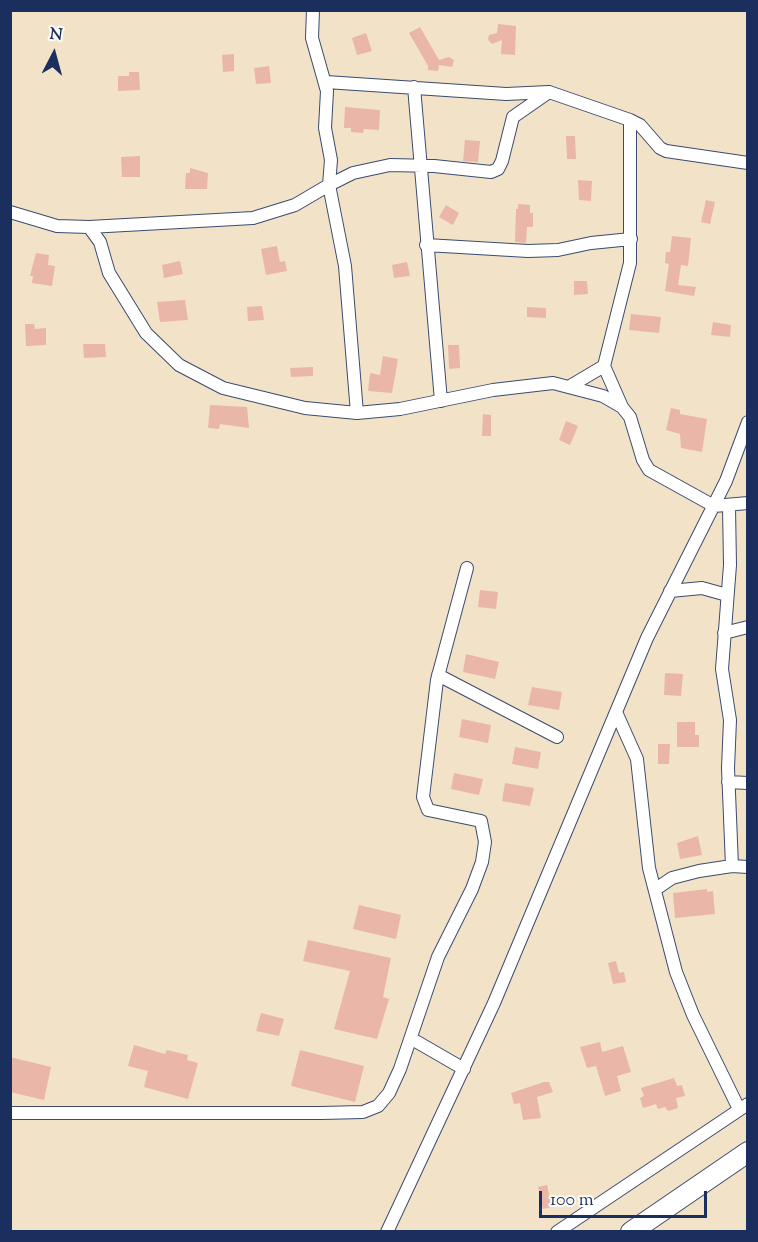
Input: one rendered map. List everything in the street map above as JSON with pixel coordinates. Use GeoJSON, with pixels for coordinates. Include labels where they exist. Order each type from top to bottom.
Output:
{"type":"FeatureCollection","features":[{"type":"Feature","properties":{"kind":"main road"},"geometry":{"type":"LineString","coordinates":[[631,1232],[747,1152]]}},
{"type":"Feature","properties":{"kind":"street"},"geometry":{"type":"LineString","coordinates":[[314,10],[312,38],[326,82],[325,128],[331,160],[329,185],[345,266],[357,413]]}},
{"type":"Feature","properties":{"kind":"street"},"geometry":{"type":"LineString","coordinates":[[326,82],[506,94],[549,93],[630,120],[640,125],[660,148],[666,151],[747,163]]}},
{"type":"Feature","properties":{"kind":"street"},"geometry":{"type":"LineString","coordinates":[[414,87],[441,401]]}},
{"type":"Feature","properties":{"kind":"street"},"geometry":{"type":"LineString","coordinates":[[10,212],[57,226],[89,227],[253,219],[295,205],[329,185],[370,168],[421,166],[490,172],[498,169],[513,117],[549,93]]}},
{"type":"Feature","properties":{"kind":"street"},"geometry":{"type":"LineString","coordinates":[[630,120],[631,239],[626,285],[604,366],[622,407],[630,417],[649,470],[714,506],[729,507],[747,503]]}},
{"type":"Feature","properties":{"kind":"street"},"geometry":{"type":"LineString","coordinates":[[89,227],[100,242],[109,273],[136,320],[164,352],[179,365],[223,388],[305,408],[357,413],[400,409],[553,382],[603,396],[622,407]]}},
{"type":"Feature","properties":{"kind":"street"},"geometry":{"type":"LineString","coordinates":[[426,245],[528,251],[558,250],[591,243],[631,239]]}},
{"type":"Feature","properties":{"kind":"street"},"geometry":{"type":"LineString","coordinates":[[572,386],[604,366]]}},
{"type":"Feature","properties":{"kind":"street"},"geometry":{"type":"LineString","coordinates":[[387,1232],[494,1004],[647,638],[726,481],[747,422]]}},
{"type":"Feature","properties":{"kind":"street"},"geometry":{"type":"LineString","coordinates":[[729,507],[728,595],[722,669],[730,720],[728,782],[732,866]]}},
{"type":"Feature","properties":{"kind":"street"},"geometry":{"type":"LineString","coordinates":[[10,1113],[363,1112],[378,1106],[389,1094],[412,1040],[438,957],[478,876],[485,842],[481,821],[474,817],[435,812],[424,805],[438,675],[467,568]]}},
{"type":"Feature","properties":{"kind":"street"},"geometry":{"type":"LineString","coordinates":[[670,591],[702,588],[728,595]]}},
{"type":"Feature","properties":{"kind":"street"},"geometry":{"type":"LineString","coordinates":[[724,633],[747,627]]}},
{"type":"Feature","properties":{"kind":"street"},"geometry":{"type":"LineString","coordinates":[[438,675],[558,737]]}},
{"type":"Feature","properties":{"kind":"street"},"geometry":{"type":"LineString","coordinates":[[557,1232],[743,1107],[680,984],[648,861],[637,759],[616,712]]}},
{"type":"Feature","properties":{"kind":"street"},"geometry":{"type":"LineString","coordinates":[[728,782],[747,783]]}},
{"type":"Feature","properties":{"kind":"street"},"geometry":{"type":"LineString","coordinates":[[656,889],[680,876],[732,866],[747,867]]}},
{"type":"Feature","properties":{"kind":"street"},"geometry":{"type":"LineString","coordinates":[[412,1040],[464,1069]]}},
{"type":"Feature","properties":{"kind":"building"},"geometry":{"type":"Polygon","coordinates":[[[498,24],[516,26],[515,55],[501,54],[502,40],[492,44],[488,40],[489,35],[497,33],[498,24]]]}},
{"type":"Feature","properties":{"kind":"building"},"geometry":{"type":"Polygon","coordinates":[[[420,27],[439,60],[449,57],[454,60],[452,67],[439,65],[438,71],[428,70],[428,66],[409,33],[420,27]]]}},
{"type":"Feature","properties":{"kind":"building"},"geometry":{"type":"Polygon","coordinates":[[[366,33],[372,51],[357,55],[352,38],[366,33]]]}},
{"type":"Feature","properties":{"kind":"building"},"geometry":{"type":"Polygon","coordinates":[[[234,54],[234,71],[223,72],[222,55],[234,54]]]}},
{"type":"Feature","properties":{"kind":"building"},"geometry":{"type":"Polygon","coordinates":[[[269,66],[271,83],[256,84],[254,68],[269,66]]]}},
{"type":"Feature","properties":{"kind":"building"},"geometry":{"type":"Polygon","coordinates":[[[129,72],[139,72],[140,90],[118,91],[118,76],[129,76],[129,72]]]}},
{"type":"Feature","properties":{"kind":"building"},"geometry":{"type":"Polygon","coordinates":[[[345,107],[380,110],[379,130],[364,129],[363,133],[351,132],[351,128],[344,128],[345,107]]]}},
{"type":"Feature","properties":{"kind":"building"},"geometry":{"type":"Polygon","coordinates":[[[566,136],[575,136],[576,159],[567,159],[566,136]]]}},
{"type":"Feature","properties":{"kind":"building"},"geometry":{"type":"Polygon","coordinates":[[[465,140],[480,141],[478,162],[463,161],[465,140]]]}},
{"type":"Feature","properties":{"kind":"building"},"geometry":{"type":"Polygon","coordinates":[[[140,156],[140,177],[122,177],[121,157],[140,156]]]}},
{"type":"Feature","properties":{"kind":"building"},"geometry":{"type":"Polygon","coordinates":[[[190,168],[208,173],[207,189],[185,189],[186,173],[190,173],[190,168]]]}},
{"type":"Feature","properties":{"kind":"building"},"geometry":{"type":"Polygon","coordinates":[[[578,180],[592,181],[591,201],[579,200],[578,180]]]}},
{"type":"Feature","properties":{"kind":"building"},"geometry":{"type":"Polygon","coordinates":[[[706,200],[715,202],[710,224],[701,222],[706,200]]]}},
{"type":"Feature","properties":{"kind":"building"},"geometry":{"type":"Polygon","coordinates":[[[518,204],[530,205],[530,213],[533,213],[533,227],[527,227],[526,243],[515,242],[518,204]]]}},
{"type":"Feature","properties":{"kind":"building"},"geometry":{"type":"Polygon","coordinates":[[[446,205],[459,213],[453,225],[439,217],[446,205]]]}},
{"type":"Feature","properties":{"kind":"building"},"geometry":{"type":"Polygon","coordinates":[[[672,236],[691,238],[688,266],[681,265],[678,285],[696,287],[694,296],[665,291],[669,264],[665,263],[666,252],[670,252],[672,236]]]}},
{"type":"Feature","properties":{"kind":"building"},"geometry":{"type":"Polygon","coordinates":[[[277,246],[280,262],[285,261],[287,271],[266,275],[261,249],[277,246]]]}},
{"type":"Feature","properties":{"kind":"building"},"geometry":{"type":"Polygon","coordinates":[[[36,253],[49,255],[48,265],[55,266],[52,286],[32,283],[33,276],[30,276],[36,253]]]}},
{"type":"Feature","properties":{"kind":"building"},"geometry":{"type":"Polygon","coordinates":[[[180,261],[183,274],[164,278],[162,265],[180,261]]]}},
{"type":"Feature","properties":{"kind":"building"},"geometry":{"type":"Polygon","coordinates":[[[407,262],[410,276],[394,278],[392,265],[407,262]]]}},
{"type":"Feature","properties":{"kind":"building"},"geometry":{"type":"Polygon","coordinates":[[[574,281],[587,281],[588,294],[574,295],[574,281]]]}},
{"type":"Feature","properties":{"kind":"building"},"geometry":{"type":"Polygon","coordinates":[[[185,300],[188,320],[160,322],[157,302],[185,300]]]}},
{"type":"Feature","properties":{"kind":"building"},"geometry":{"type":"Polygon","coordinates":[[[262,306],[264,320],[248,321],[247,307],[262,306]]]}},
{"type":"Feature","properties":{"kind":"building"},"geometry":{"type":"Polygon","coordinates":[[[527,307],[546,308],[546,318],[527,317],[527,307]]]}},
{"type":"Feature","properties":{"kind":"building"},"geometry":{"type":"Polygon","coordinates":[[[631,314],[661,317],[659,333],[629,330],[631,314]]]}},
{"type":"Feature","properties":{"kind":"building"},"geometry":{"type":"Polygon","coordinates":[[[713,322],[731,325],[730,337],[711,335],[713,322]]]}},
{"type":"Feature","properties":{"kind":"building"},"geometry":{"type":"Polygon","coordinates":[[[25,324],[34,324],[35,329],[46,328],[46,345],[26,346],[25,324]]]}},
{"type":"Feature","properties":{"kind":"building"},"geometry":{"type":"Polygon","coordinates":[[[83,344],[105,344],[106,357],[84,358],[83,344]]]}},
{"type":"Feature","properties":{"kind":"building"},"geometry":{"type":"Polygon","coordinates":[[[448,345],[459,345],[460,368],[449,369],[448,345]]]}},
{"type":"Feature","properties":{"kind":"building"},"geometry":{"type":"Polygon","coordinates":[[[383,356],[398,359],[392,393],[368,391],[370,373],[380,375],[383,356]]]}},
{"type":"Feature","properties":{"kind":"building"},"geometry":{"type":"Polygon","coordinates":[[[313,367],[313,376],[291,377],[290,368],[313,367]]]}},
{"type":"Feature","properties":{"kind":"building"},"geometry":{"type":"Polygon","coordinates":[[[210,405],[247,407],[249,428],[220,424],[219,429],[208,428],[210,405]]]}},
{"type":"Feature","properties":{"kind":"building"},"geometry":{"type":"Polygon","coordinates":[[[671,408],[680,410],[680,414],[707,419],[702,452],[681,448],[680,434],[666,430],[671,408]]]}},
{"type":"Feature","properties":{"kind":"building"},"geometry":{"type":"Polygon","coordinates":[[[483,414],[491,415],[491,436],[482,436],[483,414]]]}},
{"type":"Feature","properties":{"kind":"building"},"geometry":{"type":"Polygon","coordinates":[[[566,421],[578,426],[570,445],[559,440],[566,421]]]}},
{"type":"Feature","properties":{"kind":"building"},"geometry":{"type":"Polygon","coordinates":[[[480,590],[498,592],[496,609],[478,607],[480,590]]]}},
{"type":"Feature","properties":{"kind":"building"},"geometry":{"type":"Polygon","coordinates":[[[466,654],[499,662],[495,679],[463,672],[466,654]]]}},
{"type":"Feature","properties":{"kind":"building"},"geometry":{"type":"Polygon","coordinates":[[[665,673],[683,674],[681,696],[664,695],[665,673]]]}},
{"type":"Feature","properties":{"kind":"building"},"geometry":{"type":"Polygon","coordinates":[[[532,687],[562,692],[559,710],[528,705],[532,687]]]}},
{"type":"Feature","properties":{"kind":"building"},"geometry":{"type":"Polygon","coordinates":[[[462,719],[491,725],[488,743],[459,737],[462,719]]]}},
{"type":"Feature","properties":{"kind":"building"},"geometry":{"type":"Polygon","coordinates":[[[677,722],[695,722],[695,735],[699,735],[699,747],[677,747],[677,722]]]}},
{"type":"Feature","properties":{"kind":"building"},"geometry":{"type":"Polygon","coordinates":[[[658,744],[670,744],[669,764],[658,764],[658,744]]]}},
{"type":"Feature","properties":{"kind":"building"},"geometry":{"type":"Polygon","coordinates":[[[515,747],[541,752],[538,769],[512,764],[515,747]]]}},
{"type":"Feature","properties":{"kind":"building"},"geometry":{"type":"Polygon","coordinates":[[[454,773],[483,779],[479,795],[451,789],[454,773]]]}},
{"type":"Feature","properties":{"kind":"building"},"geometry":{"type":"Polygon","coordinates":[[[505,783],[534,788],[530,806],[502,801],[505,783]]]}},
{"type":"Feature","properties":{"kind":"building"},"geometry":{"type":"Polygon","coordinates":[[[698,836],[702,855],[680,859],[677,843],[698,836]]]}},
{"type":"Feature","properties":{"kind":"building"},"geometry":{"type":"Polygon","coordinates":[[[707,889],[707,892],[713,891],[715,914],[675,918],[673,893],[707,889]]]}},
{"type":"Feature","properties":{"kind":"building"},"geometry":{"type":"Polygon","coordinates":[[[359,905],[401,915],[396,939],[353,929],[359,905]]]}},
{"type":"Feature","properties":{"kind":"building"},"geometry":{"type":"Polygon","coordinates":[[[308,940],[391,958],[383,997],[389,999],[377,1039],[334,1029],[350,971],[303,961],[308,940]]]}},
{"type":"Feature","properties":{"kind":"building"},"geometry":{"type":"Polygon","coordinates":[[[616,961],[619,973],[624,972],[626,982],[613,984],[608,963],[616,961]]]}},
{"type":"Feature","properties":{"kind":"building"},"geometry":{"type":"Polygon","coordinates":[[[261,1013],[284,1019],[279,1036],[256,1031],[261,1013]]]}},
{"type":"Feature","properties":{"kind":"building"},"geometry":{"type":"Polygon","coordinates":[[[600,1042],[602,1052],[623,1046],[631,1072],[617,1076],[621,1091],[605,1096],[596,1066],[587,1068],[580,1047],[600,1042]]]}},
{"type":"Feature","properties":{"kind":"building"},"geometry":{"type":"Polygon","coordinates":[[[134,1045],[165,1054],[167,1050],[188,1055],[187,1060],[198,1063],[188,1099],[144,1087],[148,1071],[128,1066],[134,1045]]]}},
{"type":"Feature","properties":{"kind":"building"},"geometry":{"type":"Polygon","coordinates":[[[300,1050],[364,1066],[355,1102],[291,1086],[300,1050]]]}},
{"type":"Feature","properties":{"kind":"building"},"geometry":{"type":"Polygon","coordinates":[[[10,1057],[51,1067],[44,1100],[10,1092],[10,1057]]]}},
{"type":"Feature","properties":{"kind":"building"},"geometry":{"type":"Polygon","coordinates":[[[674,1078],[677,1086],[682,1085],[685,1096],[676,1098],[678,1108],[668,1111],[665,1107],[658,1109],[656,1104],[643,1108],[640,1098],[644,1096],[641,1088],[674,1078]]]}},
{"type":"Feature","properties":{"kind":"building"},"geometry":{"type":"Polygon","coordinates":[[[549,1082],[553,1092],[537,1097],[541,1118],[523,1120],[520,1103],[514,1104],[511,1093],[549,1082]]]}},
{"type":"Feature","properties":{"kind":"building"},"geometry":{"type":"Polygon","coordinates":[[[547,1185],[552,1207],[543,1209],[538,1187],[547,1185]]]}}]}
